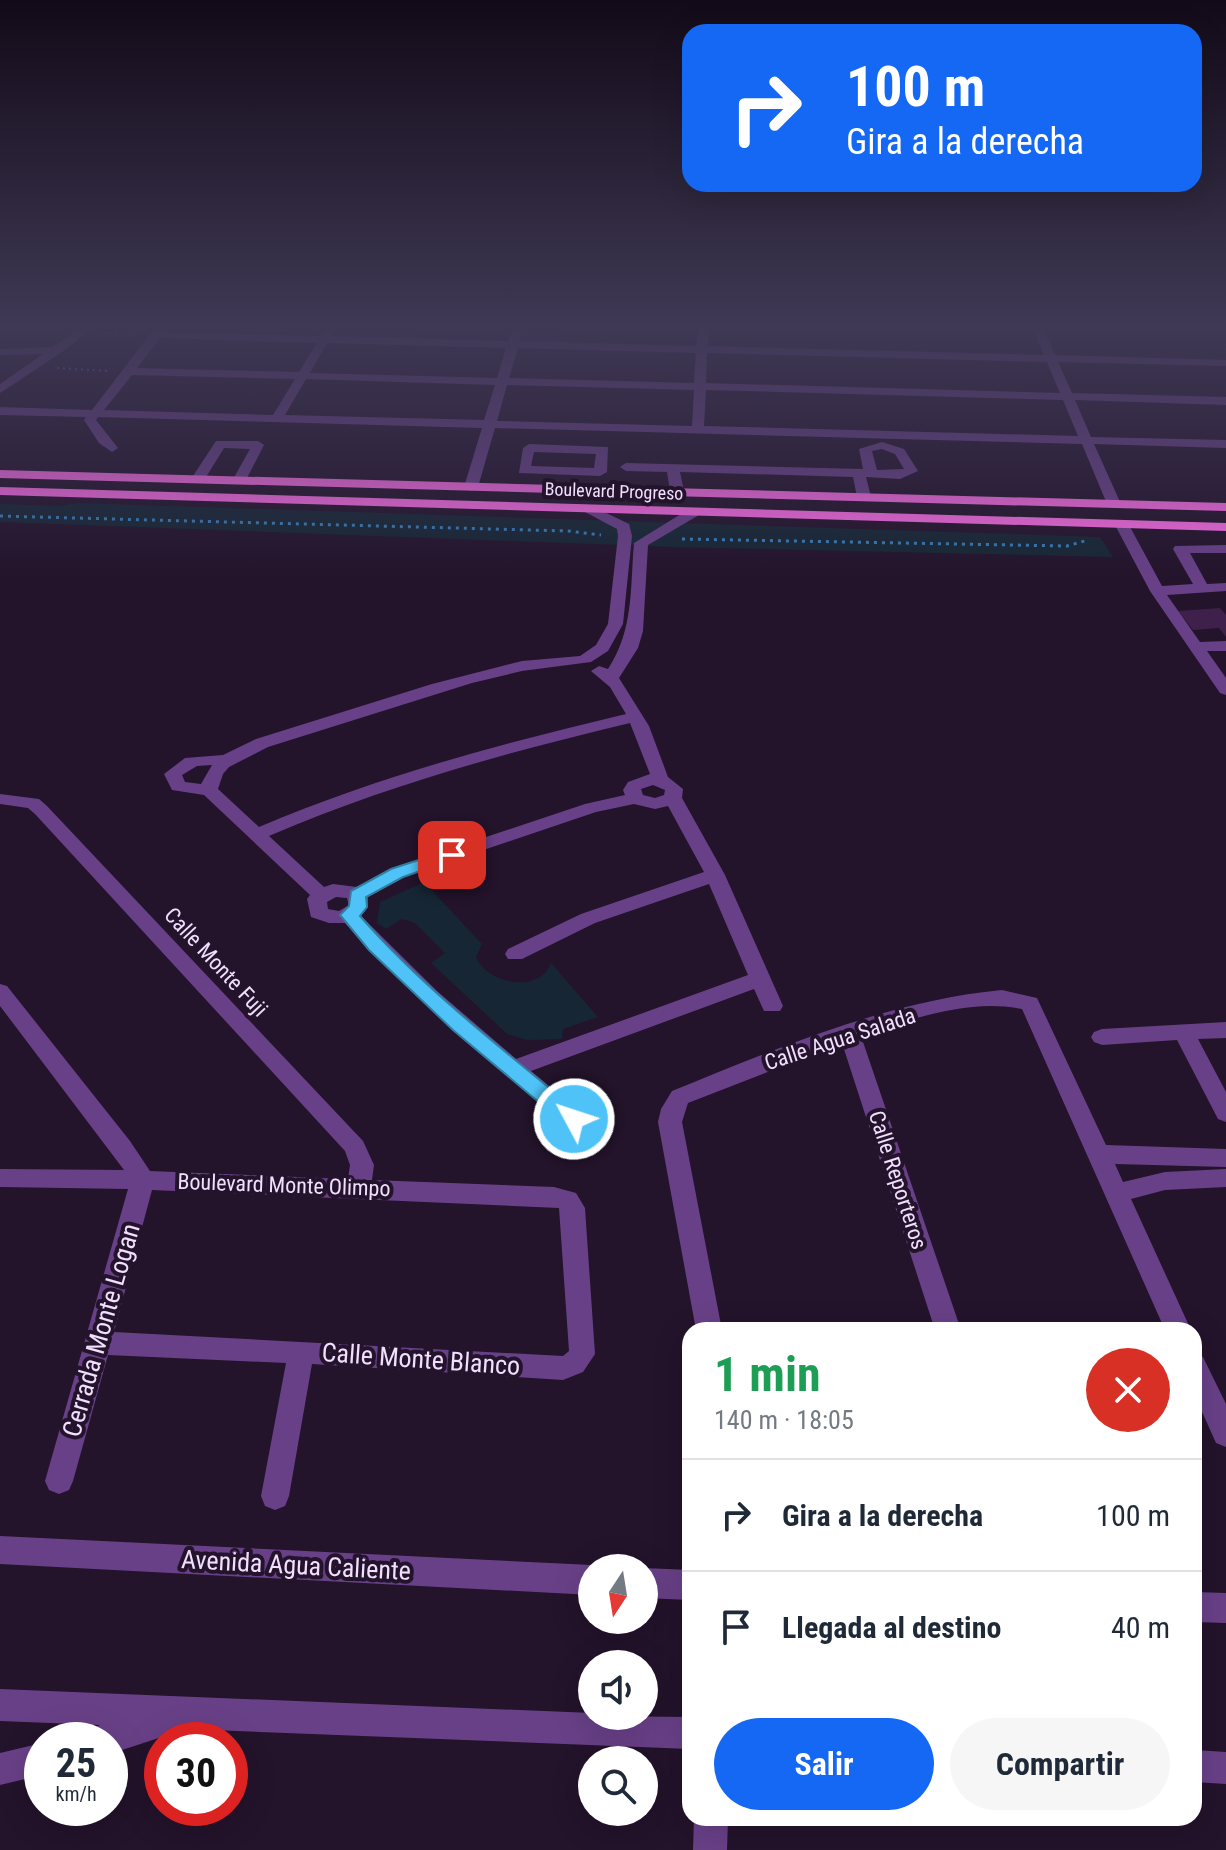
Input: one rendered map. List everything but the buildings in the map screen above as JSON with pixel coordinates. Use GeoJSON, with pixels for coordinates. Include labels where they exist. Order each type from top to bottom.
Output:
{"type":"FeatureCollection","features":[{"type":"Feature","properties":{"kind":"main road","name":"Boulevard Progreso"},"geometry":{"type":"LineString","coordinates":[[0,474],[1226,507]]}},
{"type":"Feature","properties":{"kind":"main road","name":"Boulevard Progreso"},"geometry":{"type":"LineString","coordinates":[[0,491],[1226,527]]}},
{"type":"Feature","properties":{"kind":"main road"},"geometry":{"type":"LineString","coordinates":[[1056,522],[1114,504],[1165,525]]}},
{"type":"Feature","properties":{"kind":"street"},"geometry":{"type":"LineString","coordinates":[[96,410],[90,420],[112,448]]}},
{"type":"Feature","properties":{"kind":"street"},"geometry":{"type":"LineString","coordinates":[[277,419],[282,410]]}},
{"type":"Feature","properties":{"kind":"street"},"geometry":{"type":"LineString","coordinates":[[471,487],[493,410]]}},
{"type":"Feature","properties":{"kind":"street"},"geometry":{"type":"LineString","coordinates":[[698,429],[699,410]]}},
{"type":"Feature","properties":{"kind":"street"},"geometry":{"type":"LineString","coordinates":[[1073,410],[1114,504]]}},
{"type":"Feature","properties":{"kind":"street"},"geometry":{"type":"LineString","coordinates":[[0,411],[1226,444]]}},
{"type":"Feature","properties":{"kind":"street"},"geometry":{"type":"LineString","coordinates":[[198,479],[220,444],[258,445],[239,481]]}},
{"type":"Feature","properties":{"kind":"street"},"geometry":{"type":"LineString","coordinates":[[529,448],[603,450],[600,472],[552,471],[524,470],[529,448]]}},
{"type":"Feature","properties":{"kind":"street"},"geometry":{"type":"LineString","coordinates":[[626,467],[865,474],[864,497]]}},
{"type":"Feature","properties":{"kind":"street"},"geometry":{"type":"LineString","coordinates":[[673,468],[677,491]]}},
{"type":"Feature","properties":{"kind":"street"},"geometry":{"type":"LineString","coordinates":[[548,488],[552,471]]}},
{"type":"Feature","properties":{"kind":"street"},"geometry":{"type":"LineString","coordinates":[[590,509],[624,527],[632,550],[635,631],[630,648],[611,678]]}},
{"type":"Feature","properties":{"kind":"street"},"geometry":{"type":"LineString","coordinates":[[209,790],[214,772],[227,760],[259,745],[373,707],[524,666],[575,662],[591,657],[614,630],[632,550],[694,512]]}},
{"type":"Feature","properties":{"kind":"street"},"geometry":{"type":"LineString","coordinates":[[1122,525],[1157,591],[1226,690]]}},
{"type":"Feature","properties":{"kind":"street"},"geometry":{"type":"LineString","coordinates":[[1202,588],[1180,549],[1226,549]]}},
{"type":"Feature","properties":{"kind":"street"},"geometry":{"type":"LineString","coordinates":[[1157,591],[1226,587]]}},
{"type":"Feature","properties":{"kind":"street"},"geometry":{"type":"LineString","coordinates":[[614,630],[635,631]]}},
{"type":"Feature","properties":{"kind":"street"},"geometry":{"type":"LineString","coordinates":[[1195,647],[1226,646]]}},
{"type":"Feature","properties":{"kind":"street"},"geometry":{"type":"LineString","coordinates":[[575,662],[611,678],[634,717],[656,763],[660,780]]}},
{"type":"Feature","properties":{"kind":"street"},"geometry":{"type":"LineString","coordinates":[[256,835],[341,799],[467,758],[634,717]]}},
{"type":"Feature","properties":{"kind":"street"},"geometry":{"type":"LineString","coordinates":[[227,760],[191,761],[182,764],[173,774],[178,786],[209,790],[321,895],[340,889],[353,905],[376,946],[450,1016],[574,1119]]}},
{"type":"Feature","properties":{"kind":"street"},"geometry":{"type":"LineString","coordinates":[[635,798],[634,786],[645,780],[660,780],[674,789],[673,798],[715,875],[772,1006]]}},
{"type":"Feature","properties":{"kind":"street"},"geometry":{"type":"LineString","coordinates":[[353,905],[397,873],[591,808],[635,798],[655,804],[673,798]]}},
{"type":"Feature","properties":{"kind":"street","name":"Calle Monte Fuji"},"geometry":{"type":"LineString","coordinates":[[0,799],[33,803],[41,810],[355,1147],[362,1165],[359,1189]]}},
{"type":"Feature","properties":{"kind":"street"},"geometry":{"type":"LineString","coordinates":[[515,954],[592,916],[715,875]]}},
{"type":"Feature","properties":{"kind":"street"},"geometry":{"type":"LineString","coordinates":[[513,1069],[759,979]]}},
{"type":"Feature","properties":{"kind":"street"},"geometry":{"type":"LineString","coordinates":[[0,991],[122,1147],[143,1180]]}},
{"type":"Feature","properties":{"kind":"street","name":"Calle Agua Salada"},"geometry":{"type":"LineString","coordinates":[[708,1322],[670,1122],[672,1109],[680,1097],[849,1031],[957,1003],[1003,995],[1018,996],[1030,1003],[1098,1154]]}},
{"type":"Feature","properties":{"kind":"street"},"geometry":{"type":"LineString","coordinates":[[1102,1037],[1226,1030]]}},
{"type":"Feature","properties":{"kind":"street","name":"Calle Reporteros"},"geometry":{"type":"LineString","coordinates":[[849,1031],[945,1322]]}},
{"type":"Feature","properties":{"kind":"street"},"geometry":{"type":"LineString","coordinates":[[1183,1031],[1226,1113]]}},
{"type":"Feature","properties":{"kind":"street"},"geometry":{"type":"LineString","coordinates":[[1174,1322],[1098,1154],[1226,1158]]}},
{"type":"Feature","properties":{"kind":"street"},"geometry":{"type":"LineString","coordinates":[[1155,1154],[1165,1181]]}},
{"type":"Feature","properties":{"kind":"street"},"geometry":{"type":"LineString","coordinates":[[1115,1194],[1165,1181],[1226,1178]]}},
{"type":"Feature","properties":{"kind":"street","name":"Boulevard Monte Olimpo"},"geometry":{"type":"LineString","coordinates":[[0,1179],[143,1180],[567,1200]]}},
{"type":"Feature","properties":{"kind":"street","name":"Cerrada Monte Logan"},"geometry":{"type":"LineString","coordinates":[[59,1481],[143,1180]]}},
{"type":"Feature","properties":{"kind":"street","name":"Calle Monte Blanco"},"geometry":{"type":"LineString","coordinates":[[99,1343],[563,1368],[574,1364],[582,1354],[573,1208],[567,1200]]}},
{"type":"Feature","properties":{"kind":"street"},"geometry":{"type":"LineString","coordinates":[[275,1496],[301,1352]]}},
{"type":"Feature","properties":{"kind":"street"},"geometry":{"type":"LineString","coordinates":[[1202,1382],[1226,1434]]}},
{"type":"Feature","properties":{"kind":"street","name":"Avenida Agua Caliente"},"geometry":{"type":"LineString","coordinates":[[0,1550],[578,1579]]}},
{"type":"Feature","properties":{"kind":"street"},"geometry":{"type":"LineString","coordinates":[[658,1584],[682,1585]]}},
{"type":"Feature","properties":{"kind":"street"},"geometry":{"type":"LineString","coordinates":[[1202,1607],[1226,1608]]}},
{"type":"Feature","properties":{"kind":"street"},"geometry":{"type":"LineString","coordinates":[[0,1705],[682,1733]]}},
{"type":"Feature","properties":{"kind":"street"},"geometry":{"type":"LineString","coordinates":[[128,1732],[189,1713]]}},
{"type":"Feature","properties":{"kind":"street"},"geometry":{"type":"LineString","coordinates":[[0,1769],[24,1763]]}},
{"type":"Feature","properties":{"kind":"street"},"geometry":{"type":"LineString","coordinates":[[1202,1766],[1226,1768]]}},
{"type":"Feature","properties":{"kind":"street"},"geometry":{"type":"LineString","coordinates":[[710,1850],[711,1826]]}},
{"type":"Feature","properties":{"kind":"path"},"geometry":{"type":"LineString","coordinates":[[0,516],[568,531],[632,550],[1067,546],[1089,540]]}},
{"type":"Feature","properties":{"kind":"shaded area"},"geometry":{"type":"Polygon","coordinates":[[[78,503],[1100,537],[1113,557],[673,547],[0,522],[0,504],[59,506],[78,503]]]}},
{"type":"Feature","properties":{"kind":"shaded area"},"geometry":{"type":"Polygon","coordinates":[[[424,882],[482,944],[476,957],[488,972],[506,980],[527,982],[544,974],[551,963],[598,1017],[563,1029],[562,1039],[527,1040],[507,1034],[431,963],[445,953],[415,923],[402,919],[386,929],[377,923],[380,902],[424,882]]]}},
{"type":"Feature","properties":{"kind":"route"},"geometry":{"type":"LineString","coordinates":[[452,855],[397,873],[357,895],[360,903],[349,915],[376,946],[460,1025],[574,1119]]}}]}
